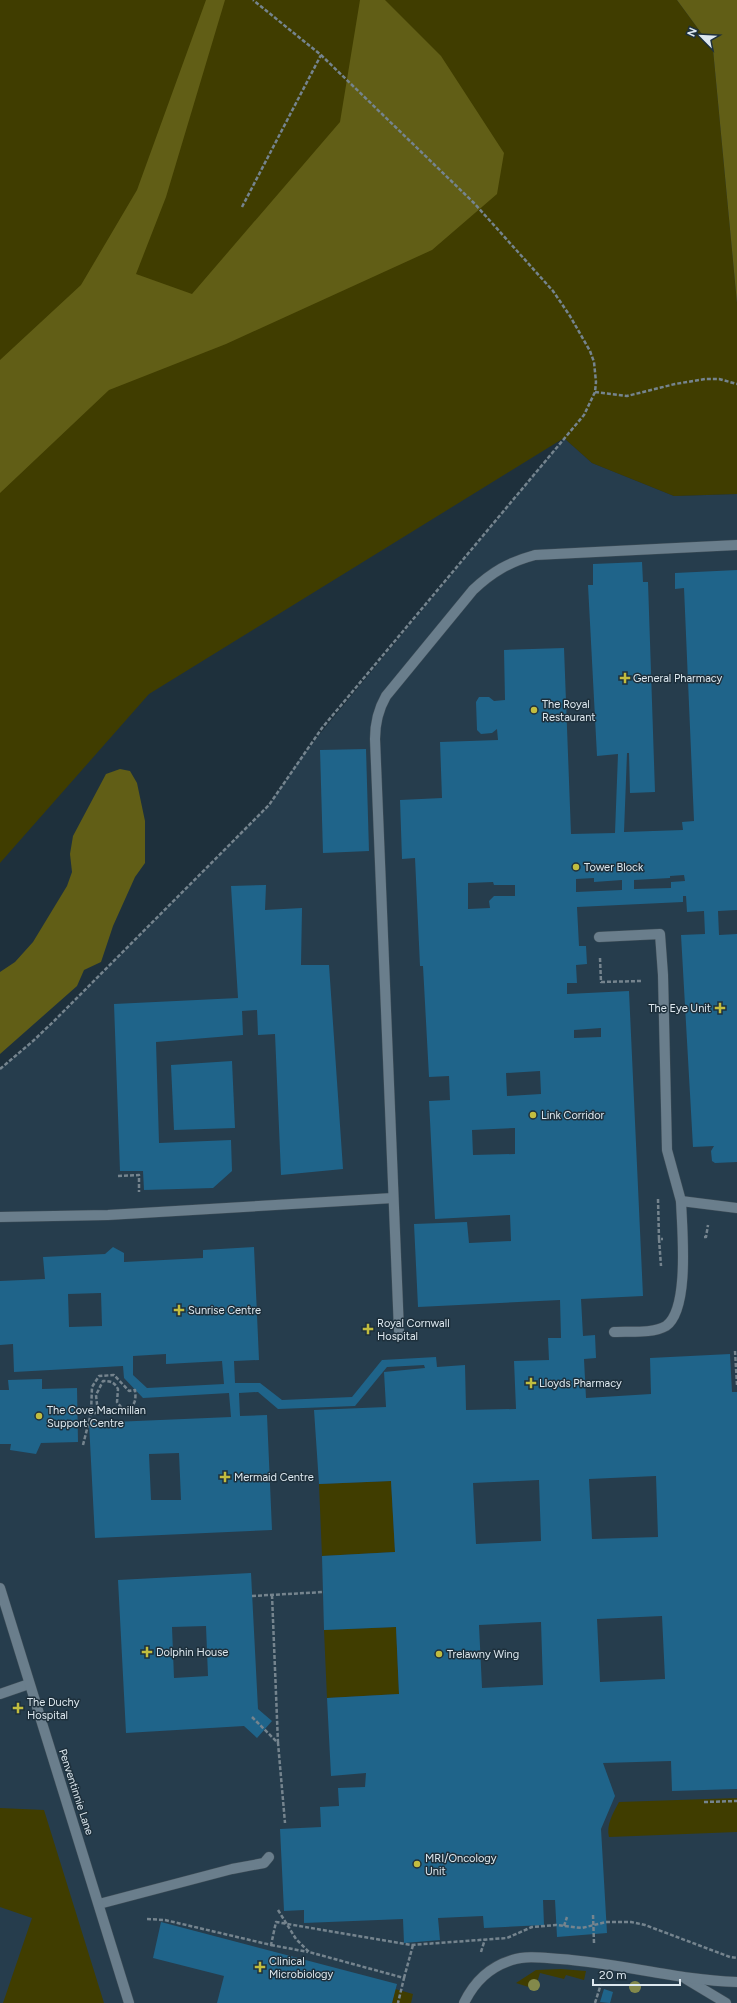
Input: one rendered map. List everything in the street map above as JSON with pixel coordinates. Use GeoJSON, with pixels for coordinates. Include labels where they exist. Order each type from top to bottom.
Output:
{"type":"FeatureCollection","features":[{"type":"Feature","properties":{"kind":"street"},"geometry":{"type":"LineString","coordinates":[[399,1331],[375,739],[375,726],[381,706],[386,696],[473,590],[487,577],[515,560],[535,555],[737,545]]}},
{"type":"Feature","properties":{"kind":"street"},"geometry":{"type":"LineString","coordinates":[[599,937],[660,934],[663,975],[667,1150],[681,1201],[683,1263],[680,1298],[678,1309],[673,1319],[665,1326],[654,1329],[614,1332]]}},
{"type":"Feature","properties":{"kind":"street"},"geometry":{"type":"LineString","coordinates":[[0,1217],[108,1215],[393,1198]]}},
{"type":"Feature","properties":{"kind":"street"},"geometry":{"type":"LineString","coordinates":[[681,1201],[737,1208]]}},
{"type":"Feature","properties":{"kind":"street","name":"Penventinnie Lane"},"geometry":{"type":"LineString","coordinates":[[0,1588],[129,2003]]}},
{"type":"Feature","properties":{"kind":"street"},"geometry":{"type":"LineString","coordinates":[[0,1694],[29,1684]]}},
{"type":"Feature","properties":{"kind":"street"},"geometry":{"type":"LineString","coordinates":[[99,1904],[224,1871],[264,1863],[269,1857]]}},
{"type":"Feature","properties":{"kind":"street"},"geometry":{"type":"LineString","coordinates":[[464,2003],[469,1992],[489,1971],[512,1960],[525,1957],[622,1966],[684,1978],[737,1982]]}},
{"type":"Feature","properties":{"kind":"street"},"geometry":{"type":"LineString","coordinates":[[684,1978],[726,2003]]}},
{"type":"Feature","properties":{"kind":"path"},"geometry":{"type":"LineString","coordinates":[[0,1069],[33,1042],[71,1005],[269,805],[322,728],[584,415],[595,392],[596,374],[590,350],[553,291],[474,203],[321,55],[253,0]]}},
{"type":"Feature","properties":{"kind":"path"},"geometry":{"type":"LineString","coordinates":[[242,207],[321,55]]}},
{"type":"Feature","properties":{"kind":"path"},"geometry":{"type":"LineString","coordinates":[[595,392],[627,396],[675,384],[719,378],[737,384]]}},
{"type":"Feature","properties":{"kind":"path"},"geometry":{"type":"LineString","coordinates":[[118,1176],[139,1175],[140,1198]]}},
{"type":"Feature","properties":{"kind":"path"},"geometry":{"type":"LineString","coordinates":[[659,1239],[661,1268]]}},
{"type":"Feature","properties":{"kind":"path"},"geometry":{"type":"LineString","coordinates":[[735,1351],[737,1384]]}},
{"type":"Feature","properties":{"kind":"path"},"geometry":{"type":"LineString","coordinates":[[83,1446],[91,1413],[92,1387],[99,1376],[114,1375],[129,1390],[135,1390],[136,1399],[133,1406],[127,1409],[121,1407],[117,1402],[118,1389],[115,1384],[110,1381],[103,1381],[96,1395],[98,1413],[91,1413]]}},
{"type":"Feature","properties":{"kind":"path"},"geometry":{"type":"LineString","coordinates":[[252,1596],[324,1592]]}},
{"type":"Feature","properties":{"kind":"path"},"geometry":{"type":"LineString","coordinates":[[272,1595],[278,1743],[284,1823]]}},
{"type":"Feature","properties":{"kind":"path"},"geometry":{"type":"LineString","coordinates":[[252,1717],[278,1743]]}},
{"type":"Feature","properties":{"kind":"path"},"geometry":{"type":"LineString","coordinates":[[704,1802],[737,1801]]}},
{"type":"Feature","properties":{"kind":"path"},"geometry":{"type":"LineString","coordinates":[[278,1910],[285,1923],[302,1947],[309,1952]]}},
{"type":"Feature","properties":{"kind":"path"},"geometry":{"type":"LineString","coordinates":[[564,1926],[567,1917]]}},
{"type":"Feature","properties":{"kind":"path"},"geometry":{"type":"LineString","coordinates":[[147,1919],[165,1920],[271,1945],[309,1952],[404,1978]]}},
{"type":"Feature","properties":{"kind":"path"},"geometry":{"type":"LineString","coordinates":[[271,1945],[276,1922],[414,1945],[507,1938],[532,1927],[556,1925],[582,1928],[606,1922],[638,1923],[730,1957],[737,1958]]}},
{"type":"Feature","properties":{"kind":"path"},"geometry":{"type":"LineString","coordinates":[[398,2003],[414,1945]]}},
{"type":"Feature","properties":{"kind":"path"},"geometry":{"type":"LineString","coordinates":[[595,2003],[603,1978]]}},
{"type":"Feature","properties":{"kind":"shaded area"},"geometry":{"type":"Polygon","coordinates":[[[0,0],[677,0],[713,49],[737,303],[737,494],[674,496],[592,463],[564,438],[149,694],[0,863],[0,0]]]}},
{"type":"Feature","properties":{"kind":"shaded area"},"geometry":{"type":"Polygon","coordinates":[[[206,0],[225,0],[166,197],[136,274],[192,294],[340,122],[360,0],[385,0],[441,56],[504,153],[497,194],[432,250],[226,344],[109,390],[0,493],[0,360],[81,285],[137,190],[206,0]]]}},
{"type":"Feature","properties":{"kind":"shaded area"},"geometry":{"type":"Polygon","coordinates":[[[677,0],[737,0],[737,303],[713,49],[677,0]]]}},
{"type":"Feature","properties":{"kind":"shaded area","name":"Royal Cornwall Hospital"},"geometry":{"type":"Polygon","coordinates":[[[564,438],[592,463],[674,496],[737,494],[737,2003],[0,2003],[0,1069],[54,1021],[269,805],[301,757],[564,438]]]}},
{"type":"Feature","properties":{"kind":"shaded area"},"geometry":{"type":"Polygon","coordinates":[[[120,769],[130,771],[137,783],[145,821],[145,863],[135,877],[113,926],[101,962],[84,970],[77,986],[0,1054],[0,972],[15,962],[33,942],[67,886],[72,872],[70,854],[73,836],[106,774],[120,769]]]}},
{"type":"Feature","properties":{"kind":"shaded area"},"geometry":{"type":"Polygon","coordinates":[[[391,1481],[395,1552],[322,1556],[319,1484],[391,1481]]]}},
{"type":"Feature","properties":{"kind":"shaded area"},"geometry":{"type":"Polygon","coordinates":[[[396,1627],[399,1694],[327,1698],[324,1630],[396,1627]]]}},
{"type":"Feature","properties":{"kind":"shaded area"},"geometry":{"type":"Polygon","coordinates":[[[737,1798],[737,1832],[609,1837],[609,1824],[619,1802],[737,1798]]]}},
{"type":"Feature","properties":{"kind":"shaded area"},"geometry":{"type":"Polygon","coordinates":[[[0,1808],[44,1810],[104,2003],[3,2003],[32,1918],[0,1907],[0,1808]]]}},
{"type":"Feature","properties":{"kind":"shaded area"},"geometry":{"type":"Polygon","coordinates":[[[561,1969],[586,1971],[584,1980],[566,1975],[564,1979],[540,1973],[535,1989],[516,1983],[536,1970],[561,1969]]]}},
{"type":"Feature","properties":{"kind":"shaded area"},"geometry":{"type":"Polygon","coordinates":[[[395,1989],[413,1994],[411,2003],[392,2003],[395,1989]]]}},
{"type":"Feature","properties":{"kind":"building"},"geometry":{"type":"Polygon","coordinates":[[[642,562],[643,582],[648,582],[655,792],[630,793],[629,753],[627,753],[624,832],[683,830],[682,822],[694,821],[684,588],[675,589],[675,573],[737,570],[737,910],[718,911],[719,935],[737,934],[737,1162],[715,1163],[712,1161],[711,1151],[714,1146],[693,1147],[681,935],[705,934],[704,911],[687,912],[686,896],[683,896],[683,902],[577,907],[579,946],[586,946],[587,964],[576,965],[577,983],[567,983],[567,994],[629,991],[643,1296],[581,1299],[583,1336],[595,1335],[596,1358],[584,1359],[586,1398],[651,1394],[650,1358],[730,1354],[732,1392],[737,1392],[737,1789],[672,1791],[671,1761],[603,1763],[615,1796],[601,1829],[607,1933],[557,1937],[555,1900],[543,1900],[544,1925],[484,1928],[483,1916],[438,1918],[440,1940],[404,1943],[403,1919],[304,1923],[304,1910],[284,1911],[280,1829],[321,1827],[320,1807],[339,1806],[338,1788],[365,1787],[366,1773],[331,1776],[327,1698],[399,1694],[396,1627],[324,1630],[322,1556],[395,1552],[391,1481],[319,1484],[314,1410],[386,1407],[384,1372],[425,1368],[424,1365],[387,1367],[355,1406],[278,1409],[258,1392],[239,1393],[240,1416],[267,1415],[272,1530],[95,1538],[89,1423],[231,1417],[229,1393],[143,1398],[124,1378],[123,1366],[14,1372],[13,1344],[0,1345],[0,1281],[45,1279],[43,1257],[105,1254],[113,1247],[124,1253],[124,1262],[203,1258],[203,1250],[254,1247],[259,1360],[234,1361],[235,1383],[260,1383],[282,1400],[352,1397],[382,1360],[436,1357],[437,1367],[465,1365],[466,1410],[516,1409],[514,1361],[549,1360],[548,1338],[561,1338],[560,1300],[418,1307],[414,1224],[467,1222],[469,1243],[511,1241],[510,1215],[435,1219],[429,1101],[450,1100],[449,1076],[429,1077],[423,966],[420,966],[415,858],[402,859],[400,800],[442,798],[440,742],[498,740],[497,729],[492,733],[481,734],[477,730],[476,702],[479,697],[489,697],[494,701],[505,700],[504,650],[564,648],[571,834],[615,833],[618,754],[597,756],[588,585],[593,585],[593,564],[642,562]],[[684,875],[670,876],[670,878],[634,880],[634,889],[671,888],[671,882],[685,881],[684,875]],[[594,878],[576,879],[576,892],[622,890],[622,880],[594,882],[594,878]],[[493,882],[468,883],[468,909],[490,908],[489,901],[494,896],[515,896],[515,885],[494,885],[493,882]],[[601,1028],[574,1030],[574,1038],[601,1037],[601,1028]],[[540,1071],[506,1073],[507,1096],[541,1094],[540,1071]],[[515,1128],[472,1130],[473,1155],[515,1154],[515,1128]],[[101,1293],[68,1294],[69,1327],[102,1326],[101,1293]],[[166,1354],[133,1356],[133,1375],[147,1388],[224,1384],[222,1361],[166,1364],[166,1354]],[[179,1453],[149,1454],[151,1500],[181,1500],[179,1453]],[[656,1476],[589,1479],[592,1539],[658,1537],[656,1476]],[[539,1480],[473,1483],[476,1544],[541,1541],[539,1480]],[[662,1616],[597,1619],[600,1682],[665,1679],[662,1616]],[[541,1622],[479,1625],[482,1688],[543,1685],[541,1622]]]}},
{"type":"Feature","properties":{"kind":"building"},"geometry":{"type":"Polygon","coordinates":[[[366,749],[369,851],[323,853],[320,750],[366,749]]]}},
{"type":"Feature","properties":{"kind":"building"},"geometry":{"type":"Polygon","coordinates":[[[266,885],[265,910],[302,908],[301,965],[329,965],[343,1169],[281,1175],[275,1034],[258,1035],[257,1010],[242,1011],[243,1035],[156,1042],[159,1143],[231,1140],[232,1171],[213,1188],[144,1190],[143,1171],[120,1171],[114,1004],[238,998],[231,886],[266,885]]]}},
{"type":"Feature","properties":{"kind":"building"},"geometry":{"type":"Polygon","coordinates":[[[232,1061],[235,1128],[174,1130],[171,1065],[232,1061]]]}},
{"type":"Feature","properties":{"kind":"building","name":"The Cove Macmillan Support Centre"},"geometry":{"type":"Polygon","coordinates":[[[42,1379],[42,1389],[77,1388],[78,1442],[41,1443],[36,1454],[10,1450],[11,1444],[0,1444],[0,1390],[9,1390],[8,1380],[42,1379]]]}},
{"type":"Feature","properties":{"kind":"building","name":"Dolphin House"},"geometry":{"type":"Polygon","coordinates":[[[251,1573],[258,1709],[272,1721],[257,1738],[244,1726],[126,1733],[118,1580],[251,1573]],[[206,1626],[172,1627],[174,1678],[208,1676],[206,1626]]]}},
{"type":"Feature","properties":{"kind":"building","name":"Clinical Microbiology"},"geometry":{"type":"Polygon","coordinates":[[[161,1922],[397,1984],[392,2003],[217,2003],[224,1976],[153,1958],[161,1922]]]}},
{"type":"Feature","properties":{"kind":"building"},"geometry":{"type":"Polygon","coordinates":[[[604,1989],[613,1992],[610,2003],[600,2002],[604,1989]]]}},
{"type":"Feature","properties":{"kind":"place","name":"General Pharmacy"},"geometry":{"type":"Point","coordinates":[625,678]}},
{"type":"Feature","properties":{"kind":"place","name":"The Royal Restaurant"},"geometry":{"type":"Point","coordinates":[534,710]}},
{"type":"Feature","properties":{"kind":"place","name":"Tower Block"},"geometry":{"type":"Point","coordinates":[576,867]}},
{"type":"Feature","properties":{"kind":"place","name":"The Eye Unit"},"geometry":{"type":"Point","coordinates":[720,1008]}},
{"type":"Feature","properties":{"kind":"place","name":"Link Corridor"},"geometry":{"type":"Point","coordinates":[533,1115]}},
{"type":"Feature","properties":{"kind":"place","name":"Sunrise Centre"},"geometry":{"type":"Point","coordinates":[179,1310]}},
{"type":"Feature","properties":{"kind":"place","name":"Royal Cornwall Hospital"},"geometry":{"type":"Point","coordinates":[368,1329]}},
{"type":"Feature","properties":{"kind":"place","name":"Lloyds Pharmacy"},"geometry":{"type":"Point","coordinates":[531,1383]}},
{"type":"Feature","properties":{"kind":"place","name":"The Cove Macmillan Support Centre"},"geometry":{"type":"Point","coordinates":[39,1416]}},
{"type":"Feature","properties":{"kind":"place","name":"Mermaid Centre"},"geometry":{"type":"Point","coordinates":[225,1477]}},
{"type":"Feature","properties":{"kind":"place","name":"Dolphin House"},"geometry":{"type":"Point","coordinates":[147,1652]}},
{"type":"Feature","properties":{"kind":"place","name":"Trelawny Wing"},"geometry":{"type":"Point","coordinates":[439,1654]}},
{"type":"Feature","properties":{"kind":"place","name":"The Duchy Hospital"},"geometry":{"type":"Point","coordinates":[18,1708]}},
{"type":"Feature","properties":{"kind":"place","name":"MRI/Oncology Unit"},"geometry":{"type":"Point","coordinates":[417,1864]}},
{"type":"Feature","properties":{"kind":"place","name":"Clinical Microbiology"},"geometry":{"type":"Point","coordinates":[260,1967]}}]}
